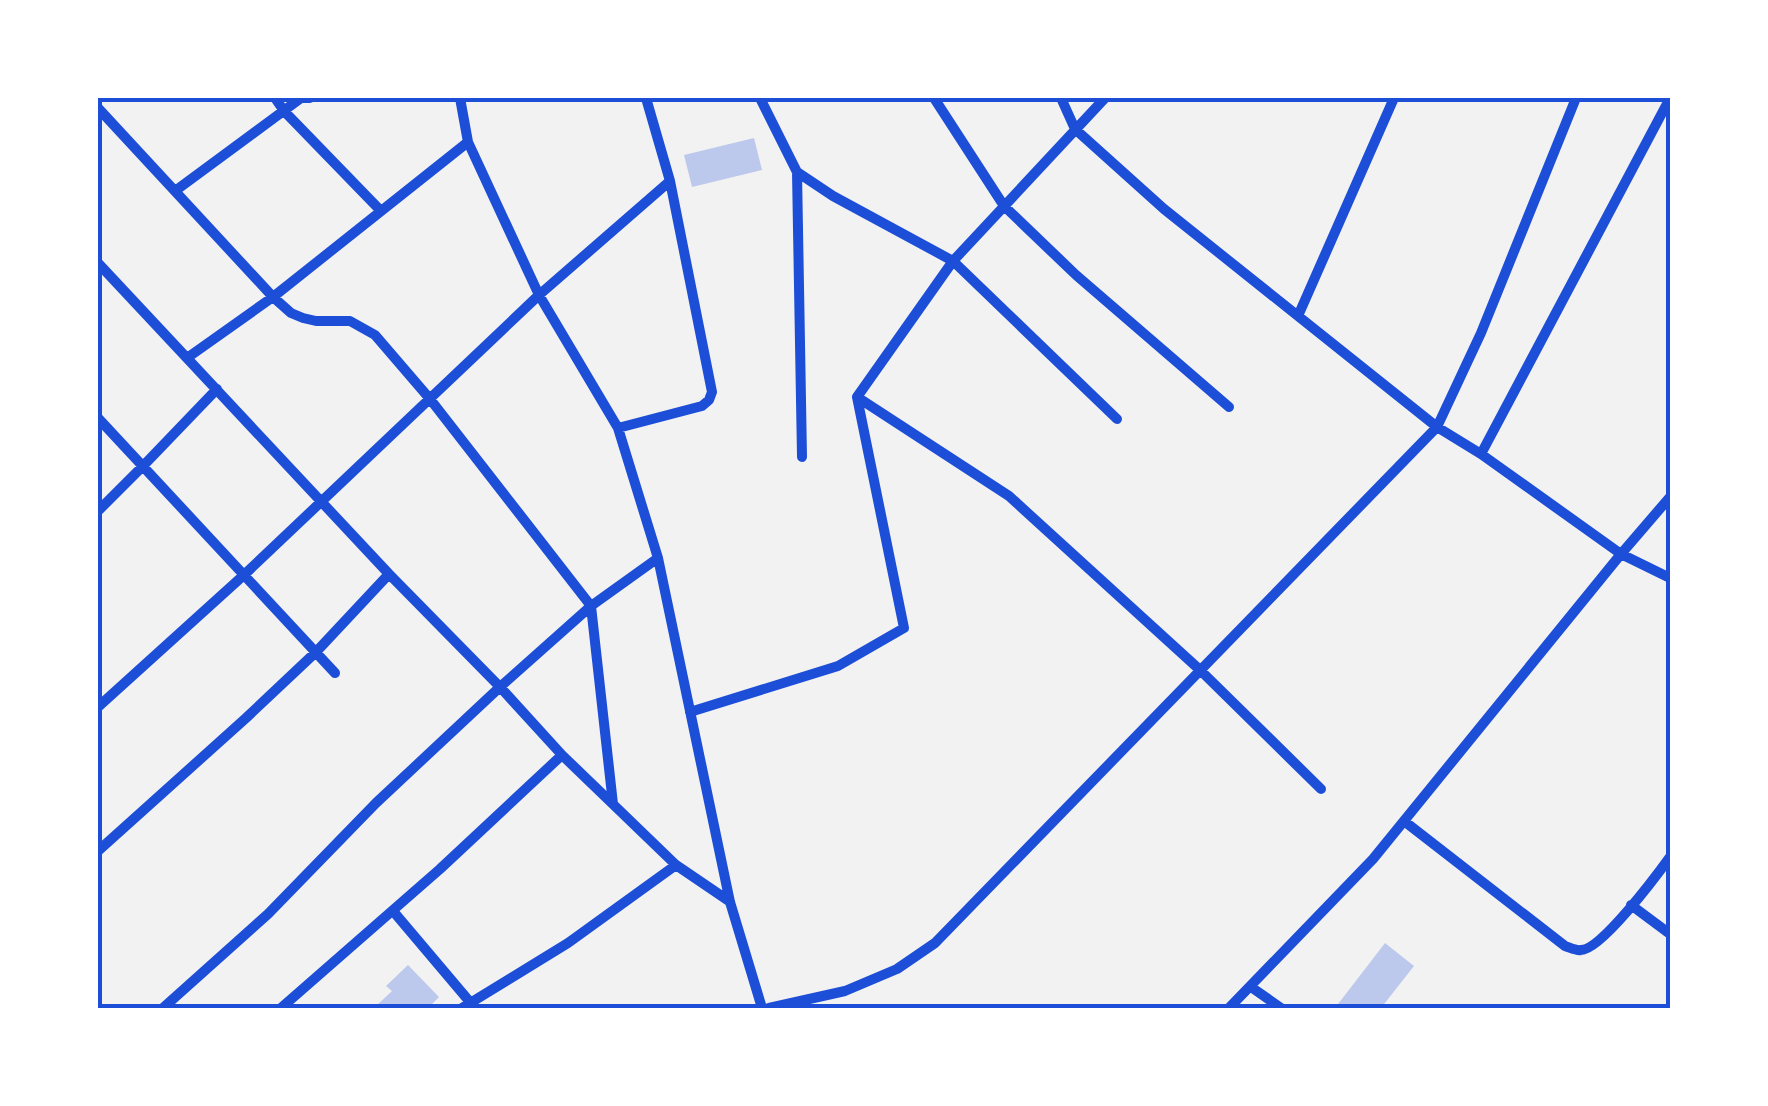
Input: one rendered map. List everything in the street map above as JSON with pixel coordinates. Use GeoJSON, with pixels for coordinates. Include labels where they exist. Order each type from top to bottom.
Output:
{"type":"FeatureCollection","features":[{"type":"Feature","properties":{"kind":"street"},"geometry":{"type":"LineString","coordinates":[[275,98],[380,210]]}},
{"type":"Feature","properties":{"kind":"street"},"geometry":{"type":"LineString","coordinates":[[175,191],[301,98],[310,98]]}},
{"type":"Feature","properties":{"kind":"street"},"geometry":{"type":"LineString","coordinates":[[460,98],[468,142],[539,295],[618,428],[658,558],[730,902],[766,1008],[845,991],[897,969],[935,942],[1437,427],[1481,333],[1576,98]]}},
{"type":"Feature","properties":{"kind":"street"},"geometry":{"type":"LineString","coordinates":[[618,428],[702,406],[712,392],[670,182],[646,98]]}},
{"type":"Feature","properties":{"kind":"street"},"geometry":{"type":"LineString","coordinates":[[760,98],[797,172],[802,457]]}},
{"type":"Feature","properties":{"kind":"street"},"geometry":{"type":"LineString","coordinates":[[934,98],[1004,206],[1076,275],[1229,407]]}},
{"type":"Feature","properties":{"kind":"street"},"geometry":{"type":"LineString","coordinates":[[1061,98],[1076,129],[1164,208],[1437,427],[1622,554],[1670,578]]}},
{"type":"Feature","properties":{"kind":"street"},"geometry":{"type":"LineString","coordinates":[[690,712],[838,666],[904,628],[857,398],[953,260],[1104,98]]}},
{"type":"Feature","properties":{"kind":"street"},"geometry":{"type":"LineString","coordinates":[[1298,316],[1394,98]]}},
{"type":"Feature","properties":{"kind":"street"},"geometry":{"type":"LineString","coordinates":[[1480,454],[1670,98]]}},
{"type":"Feature","properties":{"kind":"street"},"geometry":{"type":"LineString","coordinates":[[98,108],[291,313],[316,321],[350,321],[375,335],[430,399],[591,606],[613,805]]}},
{"type":"Feature","properties":{"kind":"street"},"geometry":{"type":"LineString","coordinates":[[187,358],[273,297],[468,142]]}},
{"type":"Feature","properties":{"kind":"street"},"geometry":{"type":"LineString","coordinates":[[797,172],[833,196],[953,260],[1117,419]]}},
{"type":"Feature","properties":{"kind":"street"},"geometry":{"type":"LineString","coordinates":[[98,706],[245,574],[539,295],[670,182]]}},
{"type":"Feature","properties":{"kind":"street"},"geometry":{"type":"LineString","coordinates":[[98,263],[562,755],[676,865],[730,902]]}},
{"type":"Feature","properties":{"kind":"street"},"geometry":{"type":"LineString","coordinates":[[98,510],[217,389]]}},
{"type":"Feature","properties":{"kind":"street"},"geometry":{"type":"LineString","coordinates":[[857,398],[1009,496],[1200,670],[1321,789]]}},
{"type":"Feature","properties":{"kind":"street"},"geometry":{"type":"LineString","coordinates":[[98,418],[335,672]]}},
{"type":"Feature","properties":{"kind":"street"},"geometry":{"type":"LineString","coordinates":[[1229,1008],[1374,859],[1670,497]]}},
{"type":"Feature","properties":{"kind":"street"},"geometry":{"type":"LineString","coordinates":[[163,1008],[268,914],[376,803],[500,687],[591,606],[658,558]]}},
{"type":"Feature","properties":{"kind":"street"},"geometry":{"type":"LineString","coordinates":[[98,850],[316,652],[389,574]]}},
{"type":"Feature","properties":{"kind":"street"},"geometry":{"type":"LineString","coordinates":[[281,1008],[562,755]]}},
{"type":"Feature","properties":{"kind":"street"},"geometry":{"type":"LineString","coordinates":[[1404,821],[1565,946],[1582,950],[1596,945],[1670,857]]}},
{"type":"Feature","properties":{"kind":"street"},"geometry":{"type":"LineString","coordinates":[[393,910],[469,1007],[568,943],[676,865]]}},
{"type":"Feature","properties":{"kind":"street"},"geometry":{"type":"LineString","coordinates":[[1631,905],[1670,934]]}},
{"type":"Feature","properties":{"kind":"street"},"geometry":{"type":"LineString","coordinates":[[1251,987],[1281,1008]]}},
{"type":"Feature","properties":{"kind":"building"},"geometry":{"type":"Polygon","coordinates":[[[754,138],[762,170],[692,187],[684,155],[754,138]]]}},
{"type":"Feature","properties":{"kind":"building"},"geometry":{"type":"Polygon","coordinates":[[[1385,943],[1414,966],[1381,1008],[1335,1008],[1385,943]]]}},
{"type":"Feature","properties":{"kind":"building"},"geometry":{"type":"Polygon","coordinates":[[[408,965],[439,997],[428,1008],[374,1008],[392,991],[386,986],[408,965]]]}}]}
